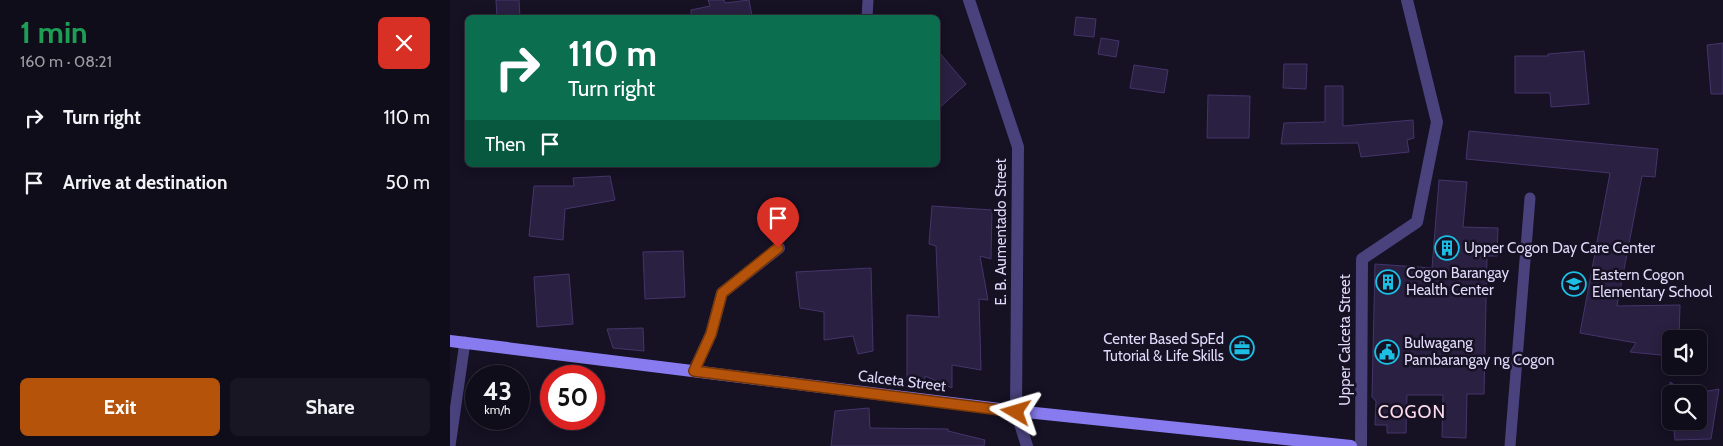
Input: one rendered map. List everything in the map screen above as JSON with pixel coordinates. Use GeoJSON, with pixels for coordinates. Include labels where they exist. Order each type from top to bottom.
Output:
{"type":"FeatureCollection","features":[{"type":"Feature","properties":{"kind":"main road","name":"Calceta Street"},"geometry":{"type":"LineString","coordinates":[[450,341],[1016,412],[1351,446]]}},
{"type":"Feature","properties":{"kind":"street","name":"E. B. Aumentado Street"},"geometry":{"type":"LineString","coordinates":[[969,0],[1018,147],[1016,412],[1027,446]]}},
{"type":"Feature","properties":{"kind":"street","name":"Upper Calceta Street"},"geometry":{"type":"LineString","coordinates":[[1361,446],[1362,259],[1418,222],[1437,122],[1406,0]]}},
{"type":"Feature","properties":{"kind":"street"},"geometry":{"type":"LineString","coordinates":[[694,371],[711,334],[722,293],[778,248]]}},
{"type":"Feature","properties":{"kind":"lane"},"geometry":{"type":"LineString","coordinates":[[867,15],[868,0]]}},
{"type":"Feature","properties":{"kind":"lane"},"geometry":{"type":"LineString","coordinates":[[1510,446],[1530,198]]}},
{"type":"Feature","properties":{"kind":"lane"},"geometry":{"type":"LineString","coordinates":[[450,446],[465,342]]}},
{"type":"Feature","properties":{"kind":"building"},"geometry":{"type":"Polygon","coordinates":[[[496,0],[519,0],[520,15],[497,15],[496,0]]]}},
{"type":"Feature","properties":{"kind":"building"},"geometry":{"type":"Polygon","coordinates":[[[708,0],[724,0],[725,3],[749,0],[752,15],[691,15],[691,10],[710,6],[708,0]]]}},
{"type":"Feature","properties":{"kind":"building"},"geometry":{"type":"Polygon","coordinates":[[[1076,17],[1096,19],[1094,37],[1074,35],[1076,17]]]}},
{"type":"Feature","properties":{"kind":"building"},"geometry":{"type":"Polygon","coordinates":[[[1101,38],[1119,41],[1116,57],[1098,54],[1101,38]]]}},
{"type":"Feature","properties":{"kind":"building"},"geometry":{"type":"Polygon","coordinates":[[[1723,43],[1723,94],[1711,94],[1707,45],[1723,43]]]}},
{"type":"Feature","properties":{"kind":"building"},"geometry":{"type":"Polygon","coordinates":[[[1584,51],[1589,104],[1551,107],[1550,93],[1515,93],[1515,56],[1548,56],[1548,54],[1584,51]]]}},
{"type":"Feature","properties":{"kind":"building"},"geometry":{"type":"Polygon","coordinates":[[[940,53],[966,84],[940,107],[940,53]]]}},
{"type":"Feature","properties":{"kind":"building"},"geometry":{"type":"Polygon","coordinates":[[[1284,64],[1307,64],[1306,89],[1283,88],[1284,64]]]}},
{"type":"Feature","properties":{"kind":"building"},"geometry":{"type":"Polygon","coordinates":[[[1134,65],[1168,70],[1164,93],[1130,88],[1134,65]]]}},
{"type":"Feature","properties":{"kind":"building"},"geometry":{"type":"Polygon","coordinates":[[[1325,86],[1343,86],[1343,126],[1413,120],[1414,138],[1407,140],[1409,152],[1361,157],[1358,143],[1281,144],[1284,123],[1325,122],[1325,86]]]}},
{"type":"Feature","properties":{"kind":"building"},"geometry":{"type":"Polygon","coordinates":[[[1208,95],[1250,96],[1249,138],[1207,138],[1208,95]]]}},
{"type":"Feature","properties":{"kind":"building"},"geometry":{"type":"Polygon","coordinates":[[[1469,131],[1658,149],[1655,177],[1642,176],[1617,306],[1680,305],[1679,330],[1662,330],[1662,355],[1630,352],[1636,343],[1580,333],[1610,173],[1466,159],[1469,131]]]}},
{"type":"Feature","properties":{"kind":"building"},"geometry":{"type":"Polygon","coordinates":[[[610,176],[615,200],[565,209],[563,240],[529,236],[534,186],[574,186],[573,178],[610,176]]]}},
{"type":"Feature","properties":{"kind":"building"},"geometry":{"type":"Polygon","coordinates":[[[1439,180],[1467,182],[1463,227],[1498,228],[1497,256],[1487,256],[1484,394],[1467,394],[1466,438],[1442,437],[1443,395],[1407,395],[1406,433],[1387,433],[1387,425],[1375,425],[1376,401],[1372,397],[1375,264],[1432,268],[1439,180]]]}},
{"type":"Feature","properties":{"kind":"building"},"geometry":{"type":"Polygon","coordinates":[[[932,206],[992,210],[991,259],[980,256],[988,300],[979,299],[981,370],[952,365],[952,388],[925,376],[924,388],[907,381],[907,315],[939,317],[936,246],[929,244],[932,206]]]}},
{"type":"Feature","properties":{"kind":"building"},"geometry":{"type":"Polygon","coordinates":[[[683,251],[685,297],[645,299],[643,252],[683,251]]]}},
{"type":"Feature","properties":{"kind":"building"},"geometry":{"type":"Polygon","coordinates":[[[871,268],[873,351],[858,354],[853,336],[824,340],[824,312],[800,308],[796,272],[871,268]]]}},
{"type":"Feature","properties":{"kind":"building"},"geometry":{"type":"Polygon","coordinates":[[[569,274],[573,324],[537,327],[534,277],[569,274]]]}},
{"type":"Feature","properties":{"kind":"building"},"geometry":{"type":"Polygon","coordinates":[[[643,328],[644,351],[613,348],[607,329],[643,328]]]}},
{"type":"Feature","properties":{"kind":"building"},"geometry":{"type":"Polygon","coordinates":[[[1719,389],[1711,439],[1675,440],[1674,430],[1707,430],[1707,391],[1719,389]]]}},
{"type":"Feature","properties":{"kind":"building"},"geometry":{"type":"Polygon","coordinates":[[[869,408],[870,428],[948,429],[948,431],[985,440],[984,446],[831,446],[835,411],[869,408]]]}},
{"type":"Feature","properties":{"kind":"place","name":"Upper Cogon Day Care Center"},"geometry":{"type":"Point","coordinates":[1447,248]}},
{"type":"Feature","properties":{"kind":"place","name":"Cogon Barangay Health Center"},"geometry":{"type":"Point","coordinates":[1388,282]}},
{"type":"Feature","properties":{"kind":"place","name":"Eastern Cogon Elementary School"},"geometry":{"type":"Point","coordinates":[1574,284]}},
{"type":"Feature","properties":{"kind":"place","name":"Center Based SpEd Tutorial & Life Skills"},"geometry":{"type":"Point","coordinates":[1242,348]}},
{"type":"Feature","properties":{"kind":"place","name":"Bulwagang Pambarangay ng Cogon"},"geometry":{"type":"Point","coordinates":[1387,352]}},
{"type":"Feature","properties":{"kind":"district","name":"COGON"},"geometry":{"type":"Point","coordinates":[1412,412]}},
{"type":"Feature","properties":{"kind":"route"},"geometry":{"type":"LineString","coordinates":[[778,248],[722,293],[711,334],[694,371],[1016,412]]}}]}
